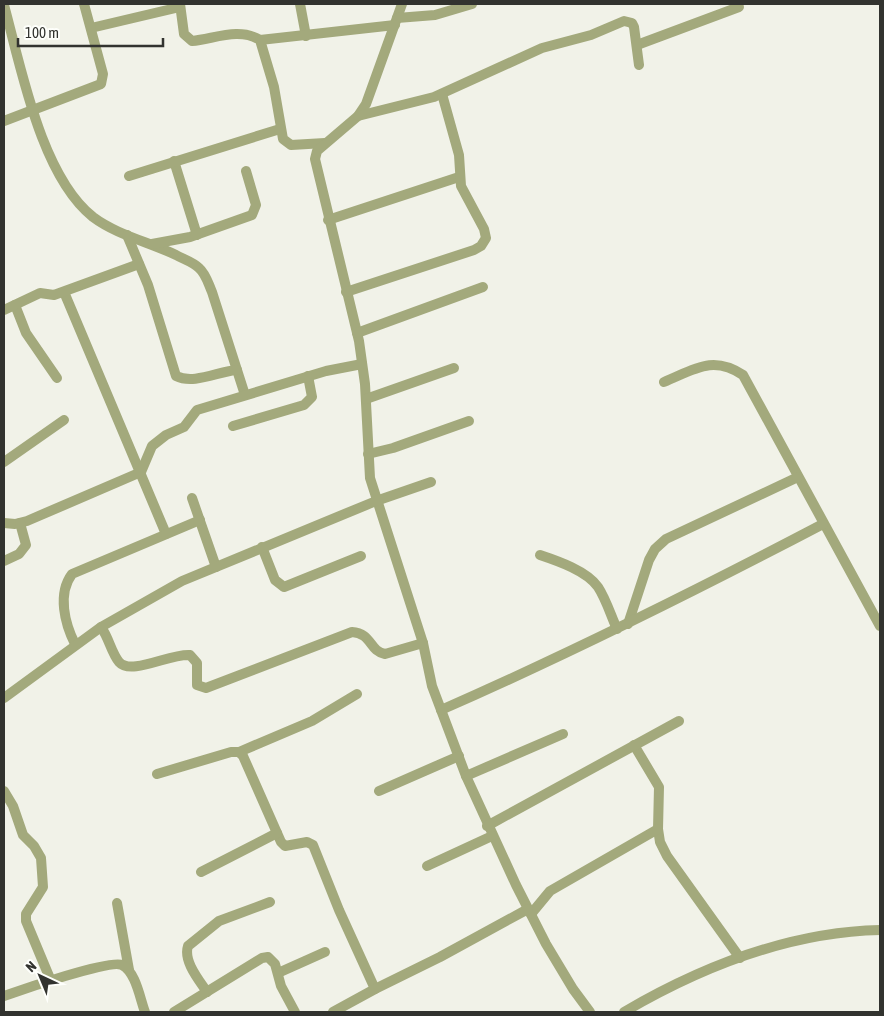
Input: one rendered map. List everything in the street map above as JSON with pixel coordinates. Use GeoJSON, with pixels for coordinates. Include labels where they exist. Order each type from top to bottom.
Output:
{"type":"FeatureCollection","features":[{"type":"Feature","properties":{"kind":"street"},"geometry":{"type":"LineString","coordinates":[[4,121],[101,84],[103,74],[84,4]]}},
{"type":"Feature","properties":{"kind":"street"},"geometry":{"type":"LineString","coordinates":[[300,4],[306,36]]}},
{"type":"Feature","properties":{"kind":"street"},"geometry":{"type":"LineString","coordinates":[[402,4],[366,104],[358,116],[317,151],[315,159],[328,220],[357,333],[366,399],[370,478],[423,643],[428,671],[466,776],[487,826],[529,911],[573,990],[590,1012]]}},
{"type":"Feature","properties":{"kind":"street"},"geometry":{"type":"LineString","coordinates":[[91,28],[180,5],[184,34],[192,41],[239,33],[248,34],[260,40],[306,36],[396,22],[435,15],[472,4]]}},
{"type":"Feature","properties":{"kind":"street"},"geometry":{"type":"LineString","coordinates":[[4,5],[33,110],[50,156],[65,185],[92,216],[127,235],[193,264],[206,277],[246,395]]}},
{"type":"Feature","properties":{"kind":"street"},"geometry":{"type":"LineString","coordinates":[[636,45],[740,7]]}},
{"type":"Feature","properties":{"kind":"street"},"geometry":{"type":"LineString","coordinates":[[358,116],[442,94],[518,57],[542,48],[590,35],[624,21],[632,23],[634,27],[639,66]]}},
{"type":"Feature","properties":{"kind":"street"},"geometry":{"type":"LineString","coordinates":[[260,40],[274,87],[283,139],[291,146],[325,143]]}},
{"type":"Feature","properties":{"kind":"street"},"geometry":{"type":"LineString","coordinates":[[346,292],[474,250],[481,246],[486,238],[484,229],[465,198],[459,177],[460,155],[442,94]]}},
{"type":"Feature","properties":{"kind":"street"},"geometry":{"type":"LineString","coordinates":[[129,176],[174,160],[280,129]]}},
{"type":"Feature","properties":{"kind":"street"},"geometry":{"type":"LineString","coordinates":[[174,160],[196,235]]}},
{"type":"Feature","properties":{"kind":"street"},"geometry":{"type":"LineString","coordinates":[[151,244],[196,235],[252,215],[256,211],[256,205],[246,170]]}},
{"type":"Feature","properties":{"kind":"street"},"geometry":{"type":"LineString","coordinates":[[328,220],[459,177]]}},
{"type":"Feature","properties":{"kind":"street"},"geometry":{"type":"LineString","coordinates":[[127,235],[139,264],[176,376],[199,378],[218,372],[237,370]]}},
{"type":"Feature","properties":{"kind":"street"},"geometry":{"type":"LineString","coordinates":[[4,310],[40,292],[54,296],[139,264]]}},
{"type":"Feature","properties":{"kind":"street"},"geometry":{"type":"LineString","coordinates":[[357,333],[483,287]]}},
{"type":"Feature","properties":{"kind":"street"},"geometry":{"type":"LineString","coordinates":[[64,292],[166,534]]}},
{"type":"Feature","properties":{"kind":"street"},"geometry":{"type":"LineString","coordinates":[[15,305],[26,333],[56,378]]}},
{"type":"Feature","properties":{"kind":"street"},"geometry":{"type":"LineString","coordinates":[[4,523],[20,523],[141,472],[152,446],[166,435],[184,427],[198,410],[308,376],[362,364]]}},
{"type":"Feature","properties":{"kind":"street"},"geometry":{"type":"LineString","coordinates":[[664,382],[714,364],[729,365],[743,375],[758,397],[823,524],[880,626]]}},
{"type":"Feature","properties":{"kind":"street"},"geometry":{"type":"LineString","coordinates":[[366,399],[454,368]]}},
{"type":"Feature","properties":{"kind":"street"},"geometry":{"type":"LineString","coordinates":[[233,426],[304,405],[312,397],[308,376]]}},
{"type":"Feature","properties":{"kind":"street"},"geometry":{"type":"LineString","coordinates":[[4,462],[64,420]]}},
{"type":"Feature","properties":{"kind":"street"},"geometry":{"type":"LineString","coordinates":[[368,454],[393,448],[469,421]]}},
{"type":"Feature","properties":{"kind":"street"},"geometry":{"type":"LineString","coordinates":[[628,624],[654,548],[666,539],[798,477]]}},
{"type":"Feature","properties":{"kind":"street"},"geometry":{"type":"LineString","coordinates":[[4,698],[100,627],[182,581],[376,501],[431,482]]}},
{"type":"Feature","properties":{"kind":"street"},"geometry":{"type":"LineString","coordinates":[[192,498],[216,567]]}},
{"type":"Feature","properties":{"kind":"street"},"geometry":{"type":"LineString","coordinates":[[75,644],[69,633],[64,609],[64,591],[67,581],[72,574],[200,520]]}},
{"type":"Feature","properties":{"kind":"street"},"geometry":{"type":"LineString","coordinates":[[4,561],[19,554],[26,545],[20,523]]}},
{"type":"Feature","properties":{"kind":"street"},"geometry":{"type":"LineString","coordinates":[[442,710],[617,630],[751,563],[823,524]]}},
{"type":"Feature","properties":{"kind":"street"},"geometry":{"type":"LineString","coordinates":[[262,547],[275,580],[284,588],[361,556]]}},
{"type":"Feature","properties":{"kind":"street"},"geometry":{"type":"LineString","coordinates":[[540,555],[564,564],[594,582],[617,630]]}},
{"type":"Feature","properties":{"kind":"street"},"geometry":{"type":"LineString","coordinates":[[100,627],[110,641],[118,661],[123,665],[136,666],[168,657],[190,655],[197,663],[197,685],[206,688],[352,632],[366,636],[376,650],[385,654],[423,643]]}},
{"type":"Feature","properties":{"kind":"street"},"geometry":{"type":"LineString","coordinates":[[157,774],[239,752],[312,721],[357,694]]}},
{"type":"Feature","properties":{"kind":"street"},"geometry":{"type":"LineString","coordinates":[[487,826],[679,721]]}},
{"type":"Feature","properties":{"kind":"street"},"geometry":{"type":"LineString","coordinates":[[466,776],[564,734]]}},
{"type":"Feature","properties":{"kind":"street"},"geometry":{"type":"LineString","coordinates":[[634,745],[659,787],[658,829],[660,842],[666,856],[740,958]]}},
{"type":"Feature","properties":{"kind":"street"},"geometry":{"type":"LineString","coordinates":[[239,752],[246,762],[277,833],[285,846],[308,842],[313,846],[339,910],[375,989]]}},
{"type":"Feature","properties":{"kind":"street"},"geometry":{"type":"LineString","coordinates":[[379,791],[459,756]]}},
{"type":"Feature","properties":{"kind":"street"},"geometry":{"type":"LineString","coordinates":[[4,791],[12,806],[22,835],[34,846],[41,858],[42,887],[26,914],[26,921],[51,981]]}},
{"type":"Feature","properties":{"kind":"street"},"geometry":{"type":"LineString","coordinates":[[333,1012],[529,911],[550,891],[658,829]]}},
{"type":"Feature","properties":{"kind":"street"},"geometry":{"type":"LineString","coordinates":[[200,872],[277,833]]}},
{"type":"Feature","properties":{"kind":"street"},"geometry":{"type":"LineString","coordinates":[[427,866],[492,836]]}},
{"type":"Feature","properties":{"kind":"street"},"geometry":{"type":"LineString","coordinates":[[207,992],[188,960],[186,952],[188,946],[219,921],[270,902]]}},
{"type":"Feature","properties":{"kind":"street"},"geometry":{"type":"LineString","coordinates":[[117,903],[129,970],[145,1012]]}},
{"type":"Feature","properties":{"kind":"street"},"geometry":{"type":"LineString","coordinates":[[624,1012],[681,981],[740,958],[818,936],[880,930]]}},
{"type":"Feature","properties":{"kind":"street"},"geometry":{"type":"LineString","coordinates":[[278,974],[325,952]]}},
{"type":"Feature","properties":{"kind":"street"},"geometry":{"type":"LineString","coordinates":[[174,1012],[262,958],[268,957],[272,960],[281,986],[295,1012]]}},
{"type":"Feature","properties":{"kind":"street"},"geometry":{"type":"LineString","coordinates":[[4,996],[112,963],[121,964],[129,970]]}}]}
